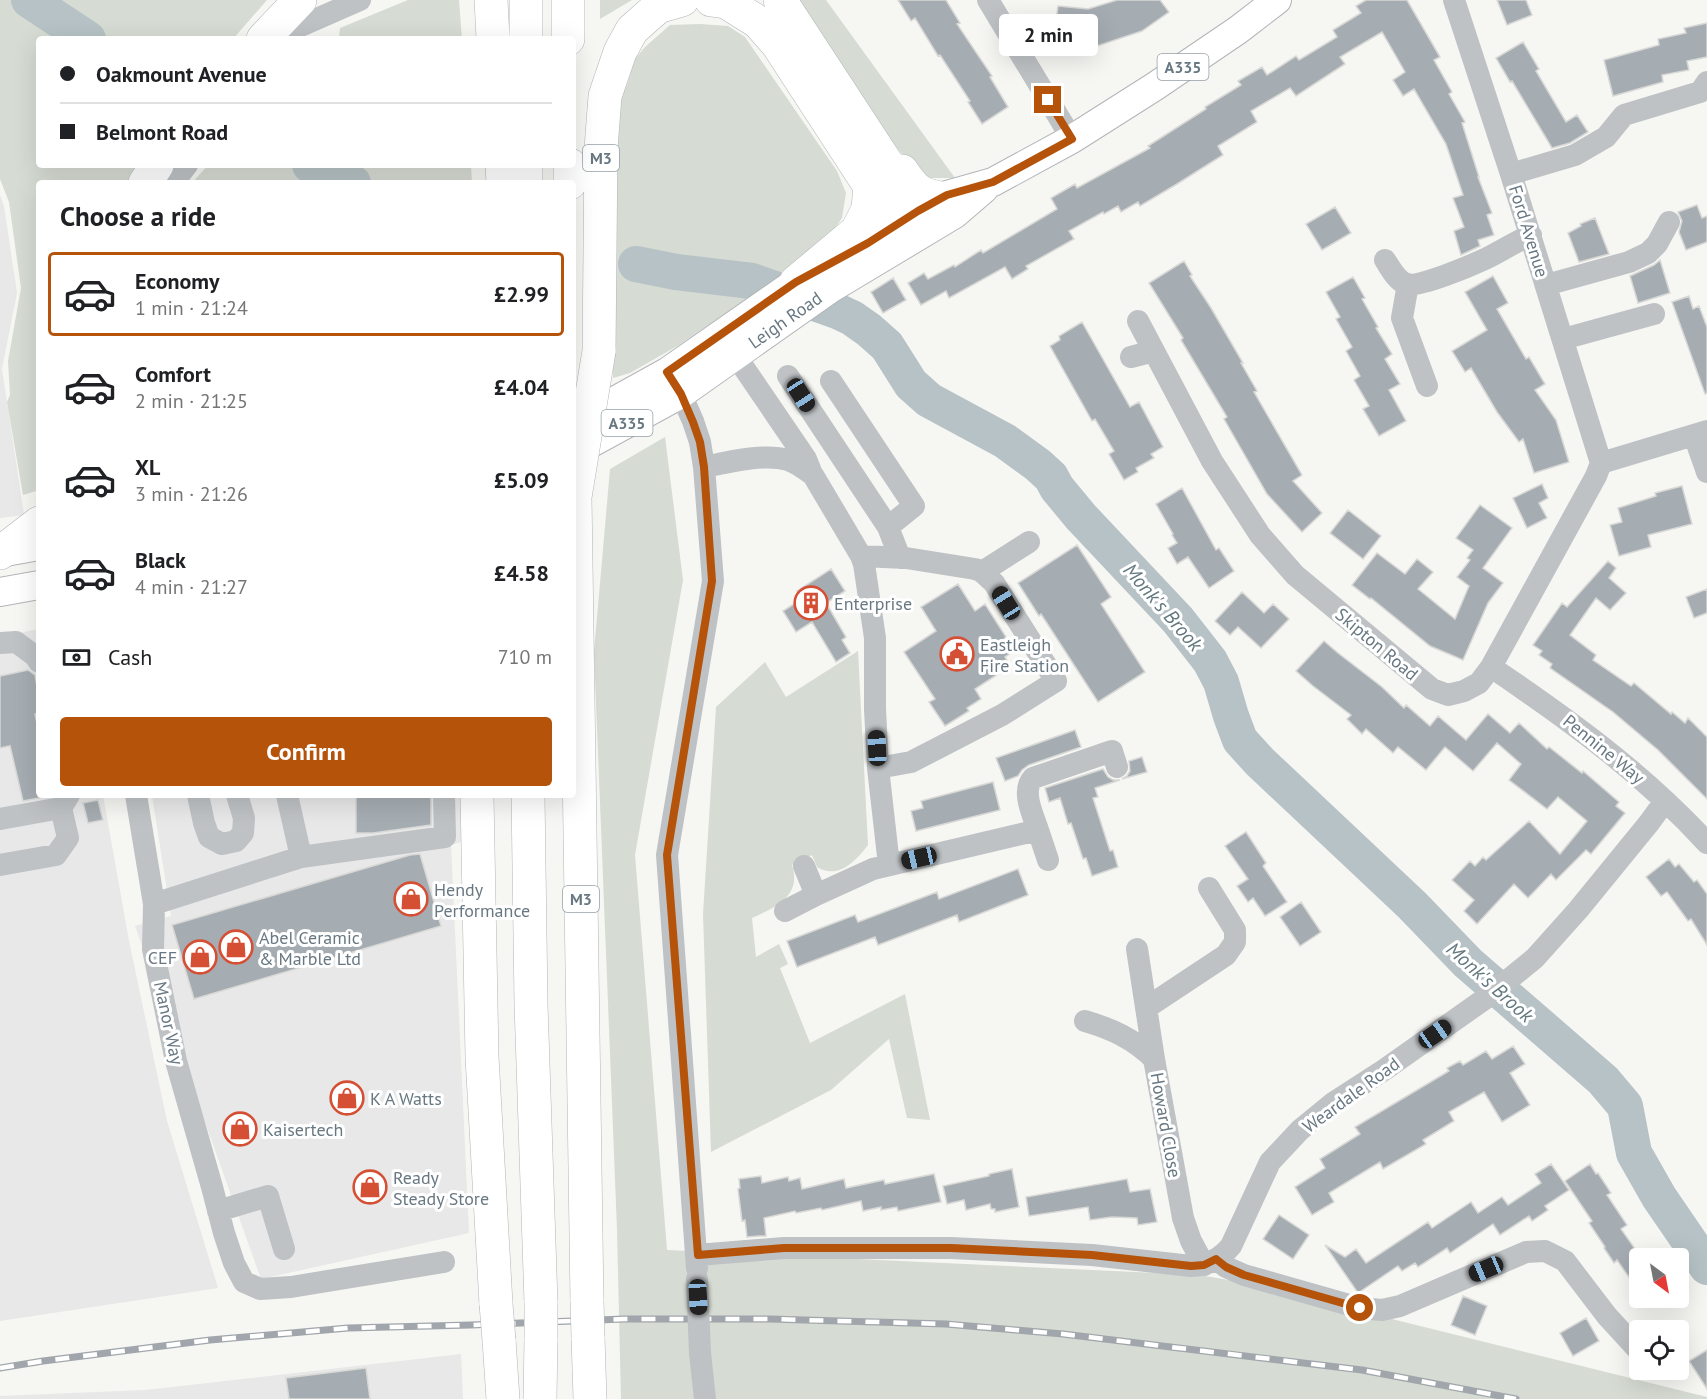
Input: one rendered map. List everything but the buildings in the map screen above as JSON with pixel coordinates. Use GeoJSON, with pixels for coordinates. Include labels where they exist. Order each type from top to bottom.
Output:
{"type":"FeatureCollection","features":[{"type":"Feature","properties":{"kind":"highway"},"geometry":{"type":"LineString","coordinates":[[266,36],[300,0]]}},
{"type":"Feature","properties":{"kind":"highway"},"geometry":{"type":"LineString","coordinates":[[491,0],[493,36]]}},
{"type":"Feature","properties":{"kind":"highway"},"geometry":{"type":"LineString","coordinates":[[526,0],[526,36]]}},
{"type":"Feature","properties":{"kind":"highway"},"geometry":{"type":"LineString","coordinates":[[568,0],[568,36]]}},
{"type":"Feature","properties":{"kind":"highway","name":"M3"},"geometry":{"type":"LineString","coordinates":[[576,491],[599,351],[601,148],[604,96],[620,52],[632,30],[658,7],[682,0]]}},
{"type":"Feature","properties":{"kind":"highway"},"geometry":{"type":"LineString","coordinates":[[711,0],[726,2],[758,22],[778,45],[870,184],[918,218]]}},
{"type":"Feature","properties":{"kind":"highway"},"geometry":{"type":"LineString","coordinates":[[787,11],[918,218]]}},
{"type":"Feature","properties":{"kind":"highway"},"geometry":{"type":"LineString","coordinates":[[796,282],[857,231],[868,209],[870,184]]}},
{"type":"Feature","properties":{"kind":"highway"},"geometry":{"type":"LineString","coordinates":[[0,553],[36,525]]}},
{"type":"Feature","properties":{"kind":"highway","name":"M3"},"geometry":{"type":"LineString","coordinates":[[576,564],[590,1399]]}},
{"type":"Feature","properties":{"kind":"highway"},"geometry":{"type":"LineString","coordinates":[[477,798],[482,1057],[503,1399]]}},
{"type":"Feature","properties":{"kind":"highway"},"geometry":{"type":"LineString","coordinates":[[528,798],[531,1004],[541,1303],[540,1399]]}},
{"type":"Feature","properties":{"kind":"main road","name":"Leigh Road"},"geometry":{"type":"LineString","coordinates":[[728,345],[750,314],[796,282],[918,218],[955,214],[993,182],[1072,139],[1163,81],[1238,30],[1277,0]]}},
{"type":"Feature","properties":{"kind":"main road","name":"Leigh Road"},"geometry":{"type":"LineString","coordinates":[[576,451],[728,345],[782,321],[830,289],[947,195],[993,182]]}},
{"type":"Feature","properties":{"kind":"main road","name":"Leigh Road"},"geometry":{"type":"LineString","coordinates":[[576,423],[674,383]]}},
{"type":"Feature","properties":{"kind":"main road"},"geometry":{"type":"LineString","coordinates":[[0,553],[36,547]]}},
{"type":"Feature","properties":{"kind":"main road"},"geometry":{"type":"LineString","coordinates":[[0,592],[36,586]]}},
{"type":"Feature","properties":{"kind":"street"},"geometry":{"type":"LineString","coordinates":[[278,36],[360,0]]}},
{"type":"Feature","properties":{"kind":"street"},"geometry":{"type":"LineString","coordinates":[[988,0],[1072,139]]}},
{"type":"Feature","properties":{"kind":"street","name":"Ford Avenue"},"geometry":{"type":"LineString","coordinates":[[1454,0],[1512,174],[1601,463]]}},
{"type":"Feature","properties":{"kind":"street"},"geometry":{"type":"LineString","coordinates":[[1512,174],[1575,155],[1606,137],[1624,115],[1705,92]]}},
{"type":"Feature","properties":{"kind":"street"},"geometry":{"type":"LineString","coordinates":[[175,180],[185,168]]}},
{"type":"Feature","properties":{"kind":"street"},"geometry":{"type":"LineString","coordinates":[[1546,285],[1629,262],[1648,253],[1657,244],[1669,222]]}},
{"type":"Feature","properties":{"kind":"street"},"geometry":{"type":"LineString","coordinates":[[1385,260],[1397,278],[1408,284],[1429,281],[1485,259],[1531,235]]}},
{"type":"Feature","properties":{"kind":"street"},"geometry":{"type":"LineString","coordinates":[[1408,284],[1402,318],[1427,386]]}},
{"type":"Feature","properties":{"kind":"street"},"geometry":{"type":"LineString","coordinates":[[1563,339],[1654,314]]}},
{"type":"Feature","properties":{"kind":"street","name":"Skipton Road"},"geometry":{"type":"LineString","coordinates":[[1138,321],[1212,461],[1260,535],[1295,575],[1432,689],[1448,695],[1464,691],[1479,683],[1491,667],[1601,463]]}},
{"type":"Feature","properties":{"kind":"street"},"geometry":{"type":"LineString","coordinates":[[728,345],[806,459],[838,532],[861,556],[864,564],[875,638],[878,768],[889,865]]}},
{"type":"Feature","properties":{"kind":"street"},"geometry":{"type":"LineString","coordinates":[[1131,357],[1154,351]]}},
{"type":"Feature","properties":{"kind":"street"},"geometry":{"type":"LineString","coordinates":[[788,376],[888,527],[900,558]]}},
{"type":"Feature","properties":{"kind":"street"},"geometry":{"type":"LineString","coordinates":[[831,381],[914,506],[888,527]]}},
{"type":"Feature","properties":{"kind":"street"},"geometry":{"type":"LineString","coordinates":[[674,383],[700,442],[704,467],[712,581],[667,855],[698,1255],[700,1353],[705,1399]]}},
{"type":"Feature","properties":{"kind":"street"},"geometry":{"type":"LineString","coordinates":[[1601,463],[1700,433],[1707,472]]}},
{"type":"Feature","properties":{"kind":"street"},"geometry":{"type":"LineString","coordinates":[[704,467],[754,459],[777,458],[791,461],[813,475]]}},
{"type":"Feature","properties":{"kind":"street"},"geometry":{"type":"LineString","coordinates":[[982,572],[1029,542]]}},
{"type":"Feature","properties":{"kind":"street"},"geometry":{"type":"LineString","coordinates":[[861,556],[900,558],[982,572],[994,583],[1056,681],[1002,715],[911,762],[878,768]]}},
{"type":"Feature","properties":{"kind":"street"},"geometry":{"type":"LineString","coordinates":[[0,643],[16,642],[36,658]]}},
{"type":"Feature","properties":{"kind":"street","name":"Pennine Way"},"geometry":{"type":"LineString","coordinates":[[1491,667],[1563,716],[1636,773],[1707,843]]}},
{"type":"Feature","properties":{"kind":"street"},"geometry":{"type":"LineString","coordinates":[[1048,860],[1027,792],[1028,785],[1033,778],[1112,751],[1117,767]]}},
{"type":"Feature","properties":{"kind":"street","name":"Manor Way"},"geometry":{"type":"LineString","coordinates":[[136,798],[154,904],[153,949],[176,1062],[230,1253],[244,1282],[260,1289],[291,1287],[444,1262]]}},
{"type":"Feature","properties":{"kind":"street"},"geometry":{"type":"LineString","coordinates":[[199,798],[209,837],[222,844],[236,841],[243,833],[244,818],[238,798]]}},
{"type":"Feature","properties":{"kind":"street"},"geometry":{"type":"LineString","coordinates":[[288,798],[301,857]]}},
{"type":"Feature","properties":{"kind":"street"},"geometry":{"type":"LineString","coordinates":[[154,904],[301,857],[444,837],[444,798]]}},
{"type":"Feature","properties":{"kind":"street"},"geometry":{"type":"LineString","coordinates":[[0,819],[65,801],[68,838],[56,855],[0,865]]}},
{"type":"Feature","properties":{"kind":"street","name":"Weardale Road"},"geometry":{"type":"LineString","coordinates":[[1210,1262],[1226,1252],[1236,1239],[1270,1162],[1300,1130],[1333,1103],[1486,998],[1535,958],[1578,910],[1665,801]]}},
{"type":"Feature","properties":{"kind":"street"},"geometry":{"type":"LineString","coordinates":[[785,911],[855,876],[889,865],[1038,830]]}},
{"type":"Feature","properties":{"kind":"street"},"geometry":{"type":"LineString","coordinates":[[804,866],[816,894]]}},
{"type":"Feature","properties":{"kind":"street"},"geometry":{"type":"LineString","coordinates":[[1146,1008],[1226,955],[1234,942],[1235,930],[1209,888]]}},
{"type":"Feature","properties":{"kind":"street"},"geometry":{"type":"LineString","coordinates":[[1137,949],[1154,1059]]}},
{"type":"Feature","properties":{"kind":"street","name":"Howard Close"},"geometry":{"type":"LineString","coordinates":[[1085,1021],[1126,1037],[1143,1048],[1154,1059],[1187,1233],[1210,1262]]}},
{"type":"Feature","properties":{"kind":"street"},"geometry":{"type":"LineString","coordinates":[[218,1211],[268,1196],[284,1249]]}},
{"type":"Feature","properties":{"kind":"street"},"geometry":{"type":"LineString","coordinates":[[698,1255],[784,1248],[951,1248],[1092,1255],[1191,1266],[1210,1262],[1244,1275],[1360,1308],[1376,1310],[1400,1305],[1526,1252],[1545,1251],[1564,1261],[1629,1340]]}},
{"type":"Feature","properties":{"kind":"shaded area"},"geometry":{"type":"Polygon","coordinates":[[[0,0],[267,0],[236,36],[36,36],[36,168],[140,168],[131,180],[36,180],[36,491],[23,495],[7,402],[10,395],[8,361],[21,288],[9,202],[0,179],[0,0]]]}},
{"type":"Feature","properties":{"kind":"shaded area"},"geometry":{"type":"Polygon","coordinates":[[[408,0],[459,0],[462,36],[339,36],[340,28],[408,0]]]}},
{"type":"Feature","properties":{"kind":"shaded area"},"geometry":{"type":"Polygon","coordinates":[[[600,0],[632,0],[600,19],[600,0]]]}},
{"type":"Feature","properties":{"kind":"shaded area"},"geometry":{"type":"Polygon","coordinates":[[[794,0],[826,0],[955,178],[930,178],[914,169],[893,143],[794,0]]]}},
{"type":"Feature","properties":{"kind":"shaded area"},"geometry":{"type":"Polygon","coordinates":[[[670,25],[728,26],[745,37],[837,171],[846,193],[842,218],[826,241],[805,259],[679,345],[630,373],[613,378],[613,112],[627,85],[635,59],[645,47],[670,25]]]}},
{"type":"Feature","properties":{"kind":"shaded area"},"geometry":{"type":"Polygon","coordinates":[[[205,168],[471,168],[472,180],[195,180],[205,168]]]}},
{"type":"Feature","properties":{"kind":"shaded area"},"geometry":{"type":"Polygon","coordinates":[[[0,195],[4,206],[17,293],[2,369],[24,515],[0,518],[0,195]]]}},
{"type":"Feature","properties":{"kind":"shaded area"},"geometry":{"type":"Polygon","coordinates":[[[665,437],[683,580],[635,855],[667,1250],[1199,1275],[1247,1283],[1629,1378],[1629,1380],[1638,1380],[1707,1397],[1707,1399],[621,1399],[617,1229],[594,652],[610,469],[665,437]]]}},
{"type":"Feature","properties":{"kind":"shaded area"},"geometry":{"type":"Polygon","coordinates":[[[36,630],[36,798],[104,798],[129,941],[167,1121],[218,1288],[0,1321],[0,637],[36,630]]]}},
{"type":"Feature","properties":{"kind":"shaded area"},"geometry":{"type":"Polygon","coordinates":[[[858,651],[868,845],[858,857],[839,870],[832,871],[817,867],[812,855],[792,865],[793,885],[785,899],[752,918],[756,957],[779,944],[788,964],[780,968],[810,1043],[905,994],[930,1120],[907,1118],[889,1039],[831,1090],[711,1152],[703,914],[716,707],[765,662],[786,697],[858,651]]]}},
{"type":"Feature","properties":{"kind":"shaded area"},"geometry":{"type":"Polygon","coordinates":[[[152,798],[464,798],[464,841],[451,845],[469,1233],[261,1279],[135,926],[171,916],[152,798]]]}},
{"type":"Feature","properties":{"kind":"shaded area"},"geometry":{"type":"Polygon","coordinates":[[[461,1354],[463,1399],[0,1399],[0,1396],[146,1390],[461,1354]]]}},
{"type":"Feature","properties":{"kind":"waterway"},"geometry":{"type":"LineString","coordinates":[[29,0],[83,36]]}},
{"type":"Feature","properties":{"kind":"waterway"},"geometry":{"type":"LineString","coordinates":[[317,168],[346,180]]}},
{"type":"Feature","properties":{"kind":"waterway","name":"Monk's Brook"},"geometry":{"type":"LineString","coordinates":[[636,264],[676,272],[752,281],[852,318],[887,346],[911,384],[929,400],[1005,441],[1051,477],[1081,517],[1178,620],[1210,661],[1221,682],[1240,740],[1260,762],[1412,905],[1468,963],[1603,1080],[1625,1106],[1634,1153],[1659,1197],[1707,1267]]}},
{"type":"Feature","properties":{"kind":"railway"},"geometry":{"type":"LineString","coordinates":[[0,1368],[210,1340],[348,1328],[624,1319],[769,1319],[946,1324],[1063,1334],[1362,1370],[1516,1399]]}},
{"type":"Feature","properties":{"kind":"place","name":"Enterprise"},"geometry":{"type":"Point","coordinates":[811,603]}},
{"type":"Feature","properties":{"kind":"place","name":"Eastleigh Fire Station"},"geometry":{"type":"Point","coordinates":[957,654]}},
{"type":"Feature","properties":{"kind":"place","name":"Hendy Performance"},"geometry":{"type":"Point","coordinates":[411,899]}},
{"type":"Feature","properties":{"kind":"place","name":"Abel Ceramic & Marble Ltd"},"geometry":{"type":"Point","coordinates":[236,947]}},
{"type":"Feature","properties":{"kind":"place","name":"CEF"},"geometry":{"type":"Point","coordinates":[200,957]}},
{"type":"Feature","properties":{"kind":"place","name":"K A Watts"},"geometry":{"type":"Point","coordinates":[347,1098]}},
{"type":"Feature","properties":{"kind":"place","name":"Kaisertech"},"geometry":{"type":"Point","coordinates":[240,1129]}},
{"type":"Feature","properties":{"kind":"place","name":"Ready Steady Store"},"geometry":{"type":"Point","coordinates":[370,1187]}},
{"type":"Feature","properties":{"kind":"route"},"geometry":{"type":"LineString","coordinates":[[1048,100],[1072,139],[993,182],[947,195],[918,211],[868,243],[796,282],[667,372],[681,394],[700,442],[704,467],[712,581],[667,855],[698,1255],[784,1248],[877,1247],[1092,1255],[1191,1266],[1204,1265],[1216,1259],[1232,1271],[1360,1308]]}}]}
